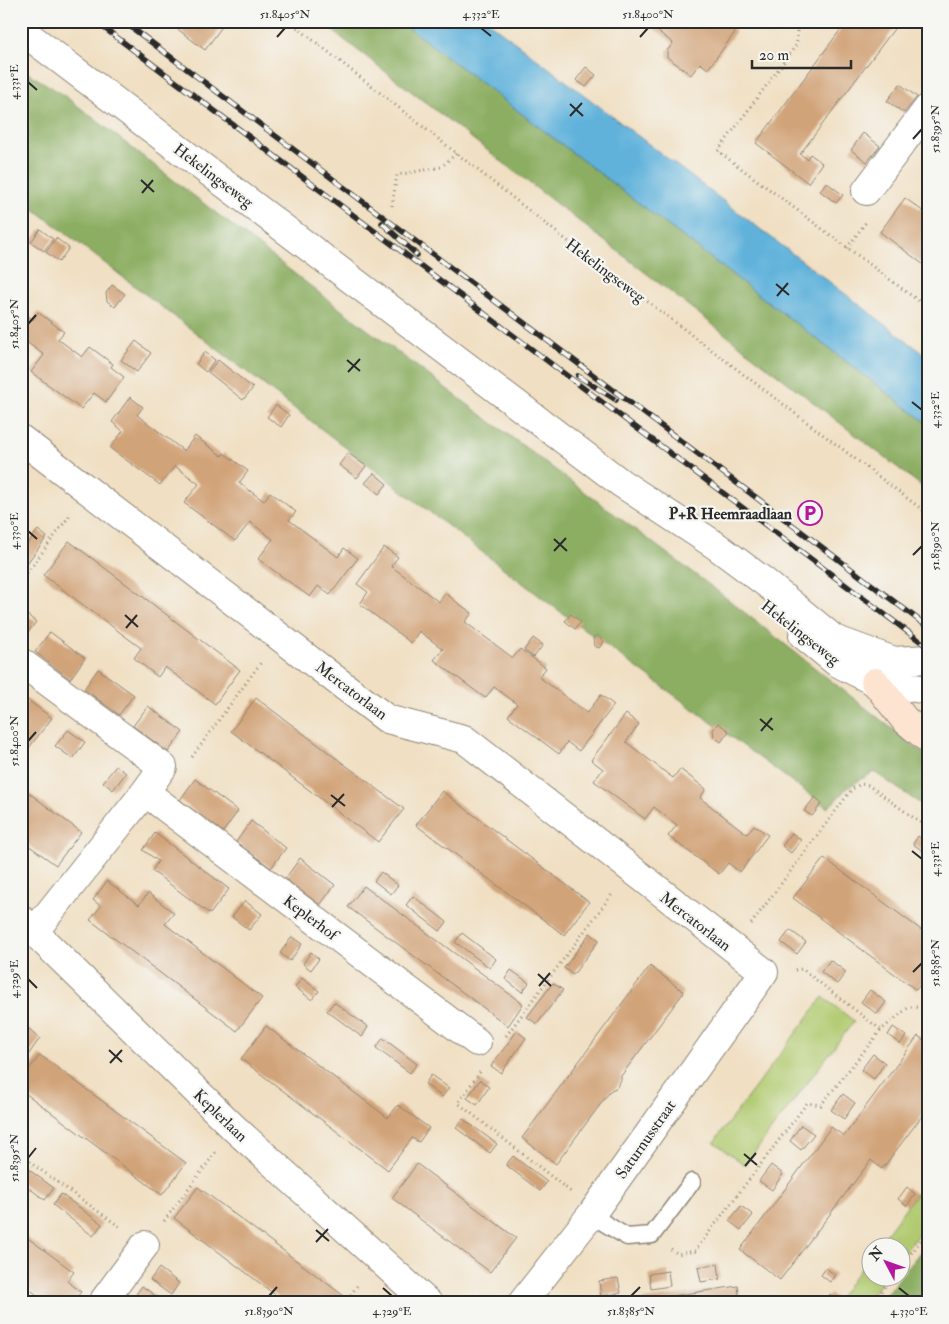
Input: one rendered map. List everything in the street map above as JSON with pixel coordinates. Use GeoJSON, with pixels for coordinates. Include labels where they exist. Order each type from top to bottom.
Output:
{"type":"FeatureCollection","features":[{"type":"Feature","properties":{"kind":"main road"},"geometry":{"type":"LineString","coordinates":[[875,682],[905,720],[928,740]]}},
{"type":"Feature","properties":{"kind":"street","name":"Hekelingseweg"},"geometry":{"type":"LineString","coordinates":[[21,30],[622,483],[836,662],[875,682],[928,690]]}},
{"type":"Feature","properties":{"kind":"street"},"geometry":{"type":"LineString","coordinates":[[866,190],[926,115]]}},
{"type":"Feature","properties":{"kind":"street","name":"Mercatorlaan"},"geometry":{"type":"LineString","coordinates":[[21,439],[89,489],[387,719],[464,739],[630,870],[764,972]]}},
{"type":"Feature","properties":{"kind":"street","name":"Hekelingseweg"},"geometry":{"type":"LineString","coordinates":[[622,483],[715,545],[766,583],[834,639],[894,661],[928,659]]}},
{"type":"Feature","properties":{"kind":"street"},"geometry":{"type":"LineString","coordinates":[[21,662],[163,767],[146,792],[28,926]]}},
{"type":"Feature","properties":{"kind":"street","name":"Keplerhof"},"geometry":{"type":"LineString","coordinates":[[146,792],[485,1049]]}},
{"type":"Feature","properties":{"kind":"street","name":"Keplerlaan"},"geometry":{"type":"LineString","coordinates":[[28,926],[234,1128],[428,1303]]}},
{"type":"Feature","properties":{"kind":"street","name":"Saturnusstraat"},"geometry":{"type":"LineString","coordinates":[[522,1303],[591,1215],[764,972]]}},
{"type":"Feature","properties":{"kind":"street"},"geometry":{"type":"LineString","coordinates":[[102,1303],[145,1245]]}},
{"type":"Feature","properties":{"kind":"lane"},"geometry":{"type":"LineString","coordinates":[[591,1215],[627,1237],[652,1235],[692,1182]]}},
{"type":"Feature","properties":{"kind":"path","name":"Hekelingseweg"},"geometry":{"type":"LineString","coordinates":[[289,21],[565,239],[928,514]]}},
{"type":"Feature","properties":{"kind":"path"},"geometry":{"type":"LineString","coordinates":[[797,21],[797,44],[718,151],[928,308]]}},
{"type":"Feature","properties":{"kind":"path"},"geometry":{"type":"LineString","coordinates":[[392,206],[398,175],[441,167],[456,154]]}},
{"type":"Feature","properties":{"kind":"path"},"geometry":{"type":"LineString","coordinates":[[21,580],[89,489]]}},
{"type":"Feature","properties":{"kind":"path"},"geometry":{"type":"LineString","coordinates":[[163,767],[186,766],[281,636]]}},
{"type":"Feature","properties":{"kind":"path"},"geometry":{"type":"LineString","coordinates":[[732,949],[852,790],[862,784],[868,784],[928,828]]}},
{"type":"Feature","properties":{"kind":"path"},"geometry":{"type":"LineString","coordinates":[[591,1215],[569,1190],[458,1103],[485,1049],[630,870]]}},
{"type":"Feature","properties":{"kind":"path"},"geometry":{"type":"LineString","coordinates":[[764,972],[802,970],[881,1030]]}},
{"type":"Feature","properties":{"kind":"path"},"geometry":{"type":"LineString","coordinates":[[652,1235],[678,1254],[695,1251],[807,1103],[821,1105],[881,1030],[909,1007],[922,1007],[928,1011]]}},
{"type":"Feature","properties":{"kind":"path"},"geometry":{"type":"LineString","coordinates":[[21,1156],[145,1245],[234,1128]]}},
{"type":"Feature","properties":{"kind":"path"},"geometry":{"type":"LineString","coordinates":[[912,1253],[928,1231]]}},
{"type":"Feature","properties":{"kind":"path"},"geometry":{"type":"LineString","coordinates":[[872,1303],[885,1286]]}},
{"type":"Feature","properties":{"kind":"green space"},"geometry":{"type":"Polygon","coordinates":[[[320,21],[400,21],[928,424],[928,491],[320,21]]]}},
{"type":"Feature","properties":{"kind":"green space"},"geometry":{"type":"Polygon","coordinates":[[[21,69],[61,93],[344,312],[716,590],[928,757],[928,809],[874,772],[848,787],[828,808],[550,604],[21,199],[21,69]]]}},
{"type":"Feature","properties":{"kind":"green space"},"geometry":{"type":"Polygon","coordinates":[[[823,997],[854,1021],[745,1165],[714,1142],[823,997]]]}},
{"type":"Feature","properties":{"kind":"green space"},"geometry":{"type":"Polygon","coordinates":[[[916,1194],[928,1202],[928,1221],[912,1243],[912,1236],[884,1236],[916,1194]]]}},
{"type":"Feature","properties":{"kind":"green space"},"geometry":{"type":"Polygon","coordinates":[[[928,1242],[928,1303],[880,1303],[893,1286],[912,1286],[912,1262],[928,1242]]]}},
{"type":"Feature","properties":{"kind":"green space"},"geometry":{"type":"Polygon","coordinates":[[[862,1266],[862,1286],[878,1286],[864,1303],[835,1303],[862,1266]]]}},
{"type":"Feature","properties":{"kind":"water"},"geometry":{"type":"Polygon","coordinates":[[[400,21],[487,21],[928,357],[928,424],[400,21]]]}},
{"type":"Feature","properties":{"kind":"building"},"geometry":{"type":"Polygon","coordinates":[[[167,21],[226,21],[205,50],[167,21]]]}},
{"type":"Feature","properties":{"kind":"building"},"geometry":{"type":"Polygon","coordinates":[[[644,21],[722,21],[736,31],[708,69],[700,63],[691,75],[667,57],[667,51],[673,43],[644,21]]]}},
{"type":"Feature","properties":{"kind":"building"},"geometry":{"type":"Polygon","coordinates":[[[847,21],[900,21],[800,154],[807,159],[810,154],[822,163],[808,183],[756,143],[847,21]]]}},
{"type":"Feature","properties":{"kind":"building"},"geometry":{"type":"Polygon","coordinates":[[[586,67],[596,75],[586,87],[576,80],[586,67]]]}},
{"type":"Feature","properties":{"kind":"building"},"geometry":{"type":"Polygon","coordinates":[[[900,84],[917,97],[904,113],[887,101],[900,84]]]}},
{"type":"Feature","properties":{"kind":"building"},"geometry":{"type":"Polygon","coordinates":[[[863,133],[880,146],[867,162],[851,150],[863,133]]]}},
{"type":"Feature","properties":{"kind":"building"},"geometry":{"type":"Polygon","coordinates":[[[826,182],[843,195],[836,203],[820,191],[826,182]]]}},
{"type":"Feature","properties":{"kind":"building"},"geometry":{"type":"Polygon","coordinates":[[[905,198],[928,215],[928,268],[880,232],[905,198]]]}},
{"type":"Feature","properties":{"kind":"building"},"geometry":{"type":"Polygon","coordinates":[[[40,229],[53,239],[44,251],[31,242],[40,229]]]}},
{"type":"Feature","properties":{"kind":"building"},"geometry":{"type":"Polygon","coordinates":[[[56,238],[69,248],[59,262],[46,252],[56,238]]]}},
{"type":"Feature","properties":{"kind":"building"},"geometry":{"type":"Polygon","coordinates":[[[112,285],[125,294],[115,307],[107,301],[106,293],[112,285]]]}},
{"type":"Feature","properties":{"kind":"building"},"geometry":{"type":"Polygon","coordinates":[[[21,311],[33,320],[38,312],[64,332],[58,339],[82,357],[90,347],[113,364],[111,367],[124,377],[106,402],[94,393],[81,409],[31,372],[44,355],[21,338],[21,311]]]}},
{"type":"Feature","properties":{"kind":"building"},"geometry":{"type":"Polygon","coordinates":[[[136,341],[151,353],[137,372],[121,360],[136,341]]]}},
{"type":"Feature","properties":{"kind":"building"},"geometry":{"type":"Polygon","coordinates":[[[205,352],[215,360],[206,372],[196,364],[205,352]]]}},
{"type":"Feature","properties":{"kind":"building"},"geometry":{"type":"Polygon","coordinates":[[[218,360],[253,388],[243,400],[208,372],[218,360]]]}},
{"type":"Feature","properties":{"kind":"building"},"geometry":{"type":"Polygon","coordinates":[[[130,397],[143,407],[137,415],[184,451],[195,436],[222,456],[224,453],[248,471],[239,483],[264,501],[270,492],[296,512],[289,520],[338,557],[344,548],[358,558],[330,595],[318,586],[310,597],[258,559],[273,539],[250,522],[235,541],[184,503],[199,484],[175,466],[160,485],[110,448],[123,431],[112,422],[130,397]]]}},
{"type":"Feature","properties":{"kind":"building"},"geometry":{"type":"Polygon","coordinates":[[[276,405],[289,415],[281,427],[267,417],[276,405]]]}},
{"type":"Feature","properties":{"kind":"building"},"geometry":{"type":"Polygon","coordinates":[[[348,453],[366,466],[357,478],[339,465],[348,453]]]}},
{"type":"Feature","properties":{"kind":"building"},"geometry":{"type":"Polygon","coordinates":[[[374,473],[387,484],[379,494],[365,483],[374,473]]]}},
{"type":"Feature","properties":{"kind":"building"},"geometry":{"type":"Polygon","coordinates":[[[38,530],[47,537],[21,571],[21,552],[38,530]]]}},
{"type":"Feature","properties":{"kind":"building"},"geometry":{"type":"Polygon","coordinates":[[[69,541],[240,670],[215,704],[165,667],[158,677],[134,658],[141,648],[43,575],[69,541]]]}},
{"type":"Feature","properties":{"kind":"building"},"geometry":{"type":"Polygon","coordinates":[[[384,547],[398,557],[391,566],[439,602],[445,593],[472,613],[465,622],[513,658],[520,649],[533,658],[546,668],[539,677],[587,713],[601,695],[614,705],[579,751],[567,742],[559,754],[508,716],[517,704],[494,687],[485,698],[434,660],[443,649],[419,631],[411,643],[360,604],[368,592],[357,584],[384,547]]]}},
{"type":"Feature","properties":{"kind":"building"},"geometry":{"type":"Polygon","coordinates":[[[21,610],[36,622],[21,641],[21,610]]]}},
{"type":"Feature","properties":{"kind":"building"},"geometry":{"type":"Polygon","coordinates":[[[571,614],[581,622],[575,629],[565,621],[571,614]]]}},
{"type":"Feature","properties":{"kind":"building"},"geometry":{"type":"Polygon","coordinates":[[[50,632],[85,658],[70,679],[35,652],[50,632]]]}},
{"type":"Feature","properties":{"kind":"building"},"geometry":{"type":"Polygon","coordinates":[[[597,635],[604,641],[599,648],[594,646],[593,638],[597,635]]]}},
{"type":"Feature","properties":{"kind":"building"},"geometry":{"type":"Polygon","coordinates":[[[533,638],[543,645],[534,657],[524,650],[533,638]]]}},
{"type":"Feature","properties":{"kind":"building"},"geometry":{"type":"Polygon","coordinates":[[[98,669],[134,695],[119,715],[84,689],[98,669]]]}},
{"type":"Feature","properties":{"kind":"building"},"geometry":{"type":"Polygon","coordinates":[[[256,698],[404,809],[378,842],[231,731],[256,698]]]}},
{"type":"Feature","properties":{"kind":"building"},"geometry":{"type":"Polygon","coordinates":[[[28,700],[52,718],[28,749],[21,744],[21,709],[28,700]]]}},
{"type":"Feature","properties":{"kind":"building"},"geometry":{"type":"Polygon","coordinates":[[[148,706],[183,732],[168,752],[133,726],[148,706]]]}},
{"type":"Feature","properties":{"kind":"building"},"geometry":{"type":"Polygon","coordinates":[[[626,714],[639,724],[626,742],[673,778],[680,769],[706,789],[700,798],[747,834],[754,825],[768,835],[740,872],[728,863],[719,874],[668,836],[677,825],[654,807],[645,819],[594,781],[603,769],[591,760],[626,714]]]}},
{"type":"Feature","properties":{"kind":"building"},"geometry":{"type":"Polygon","coordinates":[[[718,723],[729,731],[721,742],[714,737],[713,730],[718,723]]]}},
{"type":"Feature","properties":{"kind":"building"},"geometry":{"type":"Polygon","coordinates":[[[68,730],[85,742],[73,759],[55,746],[68,730]]]}},
{"type":"Feature","properties":{"kind":"building"},"geometry":{"type":"Polygon","coordinates":[[[116,766],[126,773],[113,790],[103,782],[116,766]]]}},
{"type":"Feature","properties":{"kind":"building"},"geometry":{"type":"Polygon","coordinates":[[[195,779],[238,811],[223,832],[180,800],[195,779]]]}},
{"type":"Feature","properties":{"kind":"building"},"geometry":{"type":"Polygon","coordinates":[[[21,787],[81,832],[56,865],[21,840],[21,787]]]}},
{"type":"Feature","properties":{"kind":"building"},"geometry":{"type":"Polygon","coordinates":[[[442,791],[589,902],[564,935],[416,825],[442,791]]]}},
{"type":"Feature","properties":{"kind":"building"},"geometry":{"type":"Polygon","coordinates":[[[815,797],[822,803],[812,816],[804,811],[815,797]]]}},
{"type":"Feature","properties":{"kind":"building"},"geometry":{"type":"Polygon","coordinates":[[[251,821],[286,848],[271,868],[236,842],[251,821]]]}},
{"type":"Feature","properties":{"kind":"building"},"geometry":{"type":"Polygon","coordinates":[[[155,833],[229,889],[210,914],[152,871],[158,861],[143,850],[155,833]]]}},
{"type":"Feature","properties":{"kind":"building"},"geometry":{"type":"Polygon","coordinates":[[[792,833],[801,840],[791,853],[782,846],[792,833]]]}},
{"type":"Feature","properties":{"kind":"building"},"geometry":{"type":"Polygon","coordinates":[[[918,836],[928,844],[923,851],[913,844],[918,836]]]}},
{"type":"Feature","properties":{"kind":"building"},"geometry":{"type":"Polygon","coordinates":[[[300,858],[335,885],[320,905],[285,879],[300,858]]]}},
{"type":"Feature","properties":{"kind":"building"},"geometry":{"type":"Polygon","coordinates":[[[824,858],[928,935],[928,974],[916,990],[793,898],[824,858]]]}},
{"type":"Feature","properties":{"kind":"building"},"geometry":{"type":"Polygon","coordinates":[[[381,872],[398,885],[391,894],[374,881],[381,872]]]}},
{"type":"Feature","properties":{"kind":"building"},"geometry":{"type":"Polygon","coordinates":[[[107,881],[139,905],[148,893],[174,913],[165,924],[262,998],[237,1031],[90,920],[101,906],[93,900],[107,881]]]}},
{"type":"Feature","properties":{"kind":"building"},"geometry":{"type":"Polygon","coordinates":[[[364,886],[523,1004],[508,1026],[348,907],[364,886]]]}},
{"type":"Feature","properties":{"kind":"building"},"geometry":{"type":"Polygon","coordinates":[[[413,896],[447,922],[440,931],[406,905],[413,896]]]}},
{"type":"Feature","properties":{"kind":"building"},"geometry":{"type":"Polygon","coordinates":[[[245,901],[262,914],[249,930],[232,917],[245,901]]]}},
{"type":"Feature","properties":{"kind":"building"},"geometry":{"type":"Polygon","coordinates":[[[790,930],[806,942],[797,954],[781,942],[790,930]]]}},
{"type":"Feature","properties":{"kind":"building"},"geometry":{"type":"Polygon","coordinates":[[[462,933],[496,959],[490,968],[455,942],[462,933]]]}},
{"type":"Feature","properties":{"kind":"building"},"geometry":{"type":"Polygon","coordinates":[[[590,933],[599,940],[573,975],[564,968],[590,933]]]}},
{"type":"Feature","properties":{"kind":"building"},"geometry":{"type":"Polygon","coordinates":[[[292,937],[302,944],[290,961],[280,953],[292,937]]]}},
{"type":"Feature","properties":{"kind":"building"},"geometry":{"type":"Polygon","coordinates":[[[311,952],[319,959],[311,970],[303,964],[311,952]]]}},
{"type":"Feature","properties":{"kind":"building"},"geometry":{"type":"Polygon","coordinates":[[[830,960],[846,972],[837,984],[821,972],[830,960]]]}},
{"type":"Feature","properties":{"kind":"building"},"geometry":{"type":"Polygon","coordinates":[[[650,966],[684,992],[621,1076],[621,1080],[616,1088],[611,1090],[556,1164],[522,1138],[650,966]]]}},
{"type":"Feature","properties":{"kind":"building"},"geometry":{"type":"Polygon","coordinates":[[[511,970],[529,983],[522,992],[505,979],[511,970]]]}},
{"type":"Feature","properties":{"kind":"building"},"geometry":{"type":"Polygon","coordinates":[[[302,978],[319,991],[312,1000],[295,987],[302,978]]]}},
{"type":"Feature","properties":{"kind":"building"},"geometry":{"type":"Polygon","coordinates":[[[553,983],[563,990],[537,1024],[527,1017],[553,983]]]}},
{"type":"Feature","properties":{"kind":"building"},"geometry":{"type":"Polygon","coordinates":[[[870,990],[886,1002],[877,1014],[861,1002],[870,990]]]}},
{"type":"Feature","properties":{"kind":"building"},"geometry":{"type":"Polygon","coordinates":[[[334,1002],[368,1027],[362,1037],[327,1011],[334,1002]]]}},
{"type":"Feature","properties":{"kind":"building"},"geometry":{"type":"Polygon","coordinates":[[[266,1026],[388,1118],[398,1105],[429,1128],[419,1142],[412,1138],[388,1170],[241,1059],[266,1026]]]}},
{"type":"Feature","properties":{"kind":"building"},"geometry":{"type":"Polygon","coordinates":[[[893,1027],[906,1036],[900,1044],[888,1035],[893,1027]]]}},
{"type":"Feature","properties":{"kind":"building"},"geometry":{"type":"Polygon","coordinates":[[[29,1029],[40,1038],[26,1058],[21,1055],[21,1040],[29,1029]]]}},
{"type":"Feature","properties":{"kind":"building"},"geometry":{"type":"Polygon","coordinates":[[[517,1031],[526,1038],[501,1073],[491,1066],[517,1031]]]}},
{"type":"Feature","properties":{"kind":"building"},"geometry":{"type":"Polygon","coordinates":[[[918,1036],[928,1043],[928,1108],[882,1169],[871,1160],[780,1280],[740,1250],[831,1127],[844,1136],[918,1036]]]}},
{"type":"Feature","properties":{"kind":"building"},"geometry":{"type":"Polygon","coordinates":[[[383,1038],[417,1064],[410,1073],[376,1048],[383,1038]]]}},
{"type":"Feature","properties":{"kind":"building"},"geometry":{"type":"Polygon","coordinates":[[[873,1054],[885,1063],[874,1079],[861,1070],[873,1054]]]}},
{"type":"Feature","properties":{"kind":"building"},"geometry":{"type":"Polygon","coordinates":[[[40,1055],[186,1163],[162,1195],[21,1090],[21,1080],[40,1055]]]}},
{"type":"Feature","properties":{"kind":"building"},"geometry":{"type":"Polygon","coordinates":[[[431,1075],[449,1088],[442,1097],[425,1084],[431,1075]]]}},
{"type":"Feature","properties":{"kind":"building"},"geometry":{"type":"Polygon","coordinates":[[[480,1080],[489,1087],[477,1105],[467,1098],[480,1080]]]}},
{"type":"Feature","properties":{"kind":"building"},"geometry":{"type":"Polygon","coordinates":[[[843,1094],[855,1103],[844,1119],[831,1110],[843,1094]]]}},
{"type":"Feature","properties":{"kind":"building"},"geometry":{"type":"Polygon","coordinates":[[[463,1119],[497,1144],[490,1153],[456,1128],[463,1119]]]}},
{"type":"Feature","properties":{"kind":"building"},"geometry":{"type":"Polygon","coordinates":[[[801,1125],[814,1134],[801,1150],[790,1141],[801,1125]]]}},
{"type":"Feature","properties":{"kind":"building"},"geometry":{"type":"Polygon","coordinates":[[[513,1156],[547,1182],[540,1191],[506,1165],[513,1156]]]}},
{"type":"Feature","properties":{"kind":"building"},"geometry":{"type":"Polygon","coordinates":[[[21,1164],[54,1188],[45,1200],[21,1182],[21,1164]]]}},
{"type":"Feature","properties":{"kind":"building"},"geometry":{"type":"Polygon","coordinates":[[[417,1164],[516,1238],[490,1272],[392,1198],[417,1164]]]}},
{"type":"Feature","properties":{"kind":"building"},"geometry":{"type":"Polygon","coordinates":[[[771,1165],[783,1174],[772,1190],[759,1181],[771,1165]]]}},
{"type":"Feature","properties":{"kind":"building"},"geometry":{"type":"Polygon","coordinates":[[[198,1187],[344,1296],[338,1303],[286,1303],[174,1218],[198,1187]]]}},
{"type":"Feature","properties":{"kind":"building"},"geometry":{"type":"Polygon","coordinates":[[[907,1187],[915,1194],[907,1206],[898,1199],[907,1187]]]}},
{"type":"Feature","properties":{"kind":"building"},"geometry":{"type":"Polygon","coordinates":[[[61,1194],[102,1224],[93,1236],[53,1205],[61,1194]]]}},
{"type":"Feature","properties":{"kind":"building"},"geometry":{"type":"Polygon","coordinates":[[[741,1206],[753,1215],[741,1230],[729,1221],[741,1206]]]}},
{"type":"Feature","properties":{"kind":"building"},"geometry":{"type":"Polygon","coordinates":[[[21,1233],[74,1272],[67,1281],[81,1292],[72,1303],[48,1303],[21,1283],[21,1233]]]}},
{"type":"Feature","properties":{"kind":"building"},"geometry":{"type":"Polygon","coordinates":[[[718,1264],[720,1279],[701,1282],[698,1267],[718,1264]]]}},
{"type":"Feature","properties":{"kind":"building"},"geometry":{"type":"Polygon","coordinates":[[[159,1268],[179,1283],[171,1295],[150,1280],[159,1268]]]}},
{"type":"Feature","properties":{"kind":"building"},"geometry":{"type":"Polygon","coordinates":[[[826,1268],[835,1275],[830,1282],[821,1275],[826,1268]]]}},
{"type":"Feature","properties":{"kind":"building"},"geometry":{"type":"Polygon","coordinates":[[[668,1271],[670,1286],[651,1289],[649,1274],[668,1271]]]}},
{"type":"Feature","properties":{"kind":"building"},"geometry":{"type":"Polygon","coordinates":[[[618,1278],[621,1293],[601,1296],[599,1281],[618,1278]]]}},
{"type":"Feature","properties":{"kind":"building"},"geometry":{"type":"Polygon","coordinates":[[[142,1286],[165,1303],[130,1303],[142,1286]]]}},
{"type":"Feature","properties":{"kind":"building"},"geometry":{"type":"Polygon","coordinates":[[[738,1286],[740,1303],[631,1303],[631,1302],[738,1286]]]}},
{"type":"Feature","properties":{"kind":"building"},"geometry":{"type":"Polygon","coordinates":[[[830,1294],[838,1300],[836,1303],[824,1303],[830,1294]]]}},
{"type":"Feature","properties":{"kind":"railway"},"geometry":{"type":"LineString","coordinates":[[95,21],[928,647]]}},
{"type":"Feature","properties":{"kind":"railway"},"geometry":{"type":"LineString","coordinates":[[123,21],[928,627]]}},
{"type":"Feature","properties":{"kind":"railway"},"geometry":{"type":"LineString","coordinates":[[382,223],[417,255]]}},
{"type":"Feature","properties":{"kind":"railway"},"geometry":{"type":"LineString","coordinates":[[578,376],[616,400]]}},
{"type":"Feature","properties":{"kind":"place","name":"P+R Heemraadlaan"},"geometry":{"type":"Point","coordinates":[810,513]}}]}
